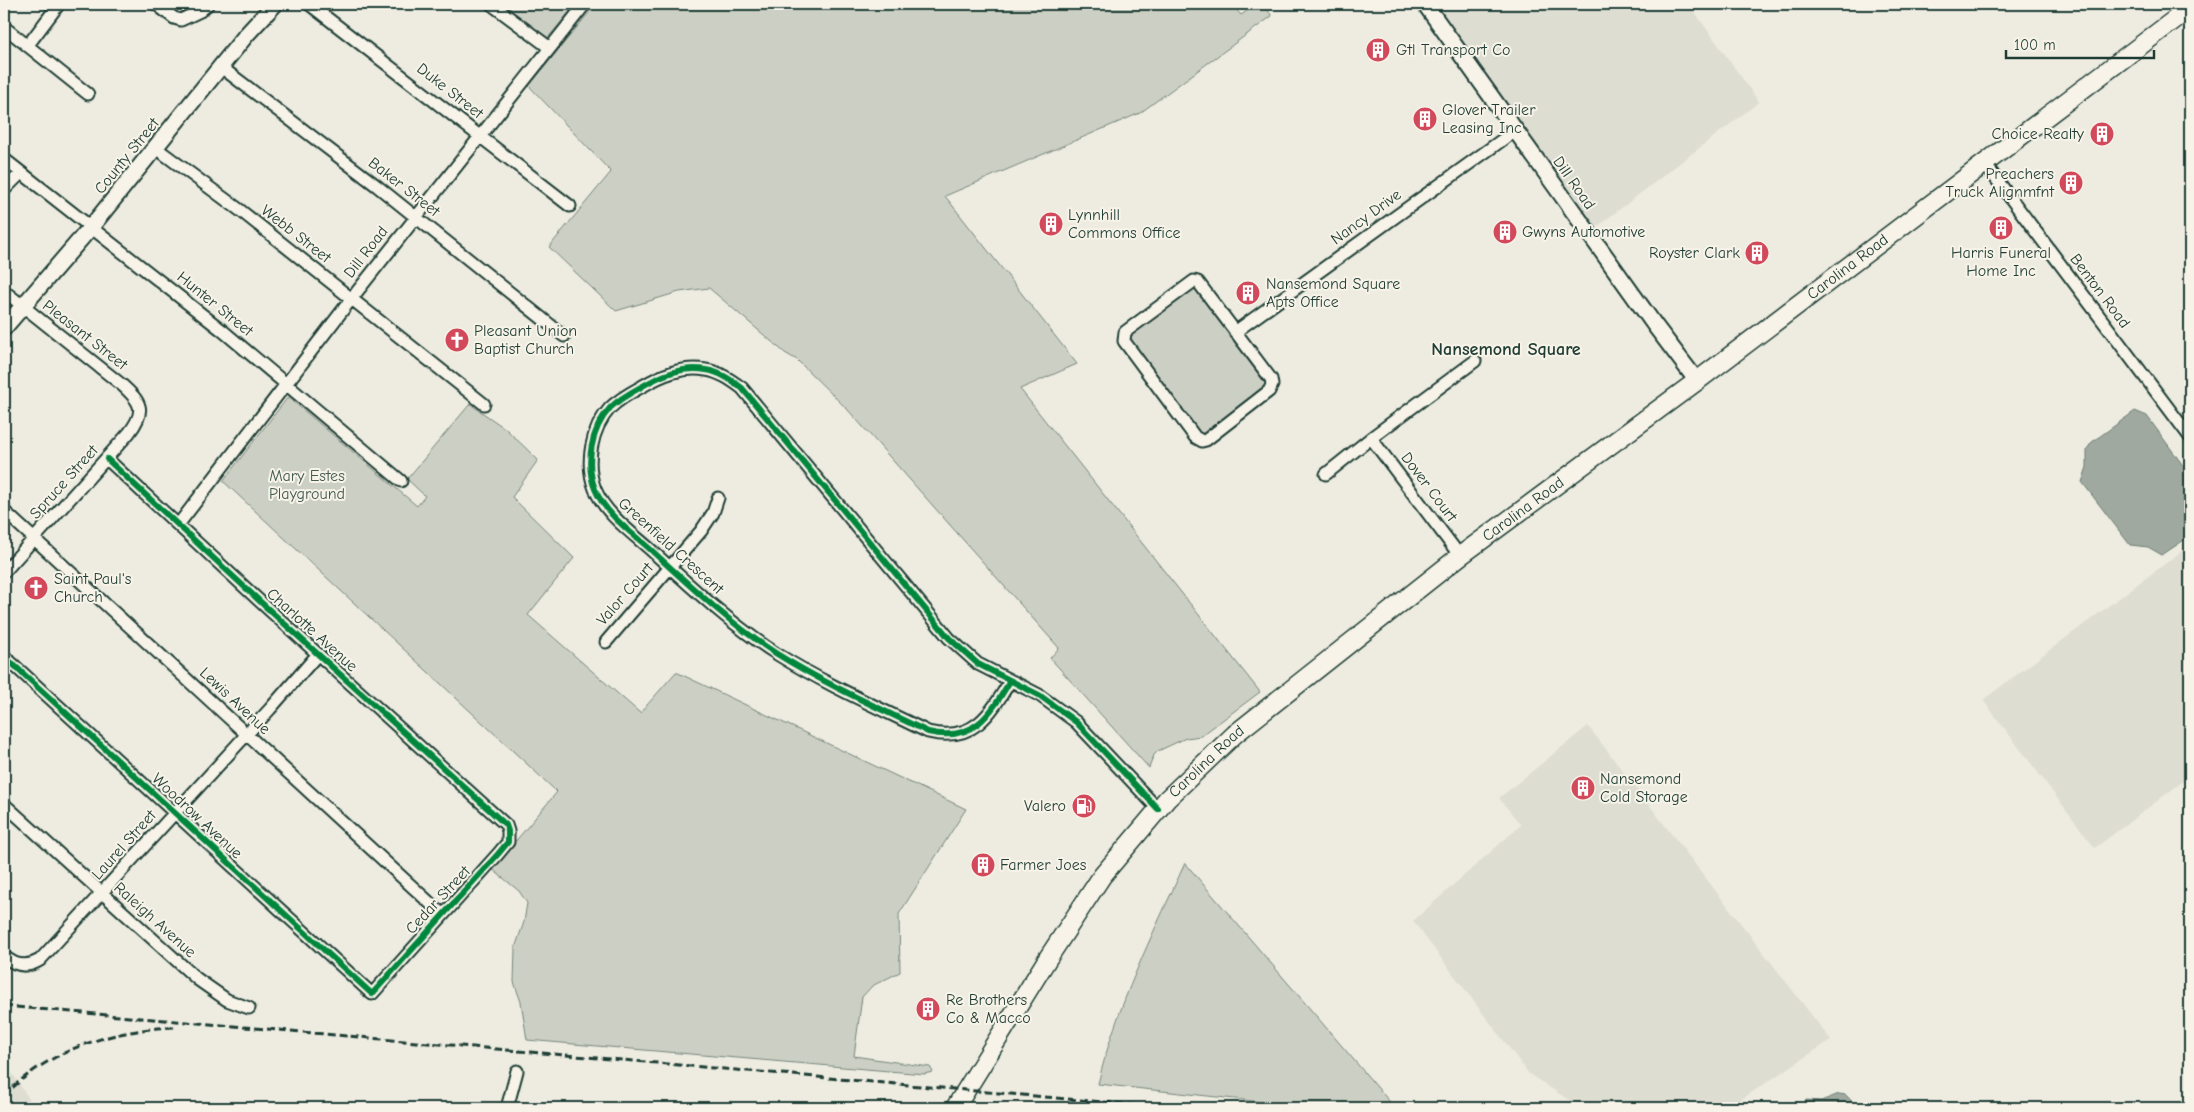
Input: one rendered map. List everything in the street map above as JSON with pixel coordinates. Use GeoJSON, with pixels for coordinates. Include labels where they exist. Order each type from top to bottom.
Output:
{"type":"FeatureCollection","features":[{"type":"Feature","properties":{"kind":"main road","name":"Carolina Road"},"geometry":{"type":"LineString","coordinates":[[955,1108],[1081,907],[1107,870],[1158,809],[1235,734],[1460,556],[1697,381],[2190,8]]}},
{"type":"Feature","properties":{"kind":"street"},"geometry":{"type":"LineString","coordinates":[[28,45],[59,4]]}},
{"type":"Feature","properties":{"kind":"street"},"geometry":{"type":"LineString","coordinates":[[156,4],[174,18],[181,20],[200,11],[208,4]]}},
{"type":"Feature","properties":{"kind":"street","name":"County Street"},"geometry":{"type":"LineString","coordinates":[[4,328],[91,227],[247,34],[275,4]]}},
{"type":"Feature","properties":{"kind":"street","name":"Duke Street"},"geometry":{"type":"LineString","coordinates":[[308,4],[570,206]]}},
{"type":"Feature","properties":{"kind":"street"},"geometry":{"type":"LineString","coordinates":[[490,4],[550,48]]}},
{"type":"Feature","properties":{"kind":"street","name":"Dill Road"},"geometry":{"type":"LineString","coordinates":[[178,525],[352,298],[585,4]]}},
{"type":"Feature","properties":{"kind":"street","name":"Dill Road"},"geometry":{"type":"LineString","coordinates":[[1425,4],[1656,327],[1697,381]]}},
{"type":"Feature","properties":{"kind":"street"},"geometry":{"type":"LineString","coordinates":[[4,26],[88,94]]}},
{"type":"Feature","properties":{"kind":"street","name":"Baker Street"},"geometry":{"type":"LineString","coordinates":[[221,67],[417,217],[564,336]]}},
{"type":"Feature","properties":{"kind":"street","name":"Nancy Drive"},"geometry":{"type":"LineString","coordinates":[[1235,332],[1516,130]]}},
{"type":"Feature","properties":{"kind":"street","name":"Webb Street"},"geometry":{"type":"LineString","coordinates":[[156,148],[352,298],[484,404]]}},
{"type":"Feature","properties":{"kind":"street","name":"Hunter Street"},"geometry":{"type":"LineString","coordinates":[[4,160],[216,325],[401,481]]}},
{"type":"Feature","properties":{"kind":"street","name":"Benton Road"},"geometry":{"type":"LineString","coordinates":[[1985,164],[2190,437]]}},
{"type":"Feature","properties":{"kind":"street"},"geometry":{"type":"LineString","coordinates":[[4,190],[21,173]]}},
{"type":"Feature","properties":{"kind":"street"},"geometry":{"type":"LineString","coordinates":[[1194,281],[1198,282],[1235,332],[1271,379],[1272,385],[1269,391],[1206,440],[1202,441],[1195,437],[1124,341],[1123,336],[1125,332],[1194,281]]}},
{"type":"Feature","properties":{"kind":"street","name":"Pleasant Street"},"geometry":{"type":"LineString","coordinates":[[4,291],[136,397],[140,409]]}},
{"type":"Feature","properties":{"kind":"street"},"geometry":{"type":"LineString","coordinates":[[1326,474],[1475,361]]}},
{"type":"Feature","properties":{"kind":"street","name":"Greenfield Crescent"},"geometry":{"type":"LineString","coordinates":[[1010,681],[990,712],[969,730],[948,735],[928,732],[846,692],[776,653],[749,634],[670,567],[617,519],[596,491],[590,468],[593,439],[604,416],[621,399],[668,373],[681,370],[706,370],[732,380],[742,388],[949,638],[978,664],[1039,695],[1076,722],[1158,809]]}},
{"type":"Feature","properties":{"kind":"street","name":"Spruce Street"},"geometry":{"type":"LineString","coordinates":[[4,572],[107,459],[136,424],[140,409]]}},
{"type":"Feature","properties":{"kind":"street","name":"Dover Court"},"geometry":{"type":"LineString","coordinates":[[1371,438],[1460,556]]}},
{"type":"Feature","properties":{"kind":"street","name":"Charlotte Avenue"},"geometry":{"type":"LineString","coordinates":[[107,459],[500,821]]}},
{"type":"Feature","properties":{"kind":"street","name":"Valor Court"},"geometry":{"type":"LineString","coordinates":[[606,642],[705,526],[718,498]]}},
{"type":"Feature","properties":{"kind":"street","name":"Lewis Avenue"},"geometry":{"type":"LineString","coordinates":[[4,511],[443,915]]}},
{"type":"Feature","properties":{"kind":"street","name":"Laurel Street"},"geometry":{"type":"LineString","coordinates":[[4,956],[17,964],[26,966],[40,960],[247,735],[318,654]]}},
{"type":"Feature","properties":{"kind":"street","name":"Woodrow Avenue"},"geometry":{"type":"LineString","coordinates":[[4,656],[372,994]]}},
{"type":"Feature","properties":{"kind":"street","name":"Raleigh Avenue"},"geometry":{"type":"LineString","coordinates":[[4,804],[102,894],[216,994],[249,1008]]}},
{"type":"Feature","properties":{"kind":"street","name":"Cedar Street"},"geometry":{"type":"LineString","coordinates":[[372,994],[508,842],[508,831],[500,821]]}},
{"type":"Feature","properties":{"kind":"street"},"geometry":{"type":"LineString","coordinates":[[507,1108],[517,1071]]}},
{"type":"Feature","properties":{"kind":"shaded area"},"geometry":{"type":"Polygon","coordinates":[[[1437,4],[1689,4],[1759,102],[1594,229],[1437,4]]]}},
{"type":"Feature","properties":{"kind":"shaded area"},"geometry":{"type":"Polygon","coordinates":[[[2135,411],[2147,416],[2190,475],[2190,536],[2162,555],[2148,547],[2130,545],[2082,482],[2087,467],[2087,449],[2092,442],[2135,411]]]}},
{"type":"Feature","properties":{"kind":"shaded area"},"geometry":{"type":"Polygon","coordinates":[[[2190,545],[2190,776],[2095,848],[1983,700],[2190,545]]]}},
{"type":"Feature","properties":{"kind":"shaded area"},"geometry":{"type":"Polygon","coordinates":[[[1588,726],[1831,1040],[1734,1104],[1718,1108],[1581,1108],[1529,1074],[1413,921],[1521,825],[1499,798],[1588,726]]]}},
{"type":"Feature","properties":{"kind":"shaded area"},"geometry":{"type":"Polygon","coordinates":[[[4,1061],[35,1108],[4,1108],[4,1061]]]}},
{"type":"Feature","properties":{"kind":"shaded area"},"geometry":{"type":"Polygon","coordinates":[[[1839,1094],[1846,1095],[1858,1108],[1803,1108],[1806,1100],[1821,1101],[1839,1094]]]}},
{"type":"Feature","properties":{"kind":"green space"},"geometry":{"type":"Polygon","coordinates":[[[503,4],[576,4],[547,39],[503,4]]]}},
{"type":"Feature","properties":{"kind":"green space"},"geometry":{"type":"Polygon","coordinates":[[[596,4],[1231,4],[1241,15],[1257,4],[1263,4],[1272,16],[1140,113],[945,196],[1077,364],[1020,389],[1260,692],[1201,736],[1186,738],[1158,751],[1154,755],[1149,768],[1050,658],[1059,648],[848,410],[797,360],[785,353],[709,288],[679,292],[616,311],[549,247],[611,172],[529,86],[596,4]]]}},
{"type":"Feature","properties":{"kind":"green space"},"geometry":{"type":"Polygon","coordinates":[[[1194,287],[1267,386],[1200,436],[1127,337],[1194,287]]]}},
{"type":"Feature","properties":{"kind":"green space","name":"Mary Estes Playground"},"geometry":{"type":"Polygon","coordinates":[[[288,397],[417,506],[425,496],[407,479],[470,404],[506,429],[538,460],[512,497],[574,558],[528,615],[640,713],[676,672],[966,809],[899,914],[900,972],[872,986],[862,997],[854,1056],[930,1067],[933,1072],[924,1074],[527,1040],[521,1002],[514,982],[515,948],[524,922],[527,903],[519,891],[492,869],[557,792],[223,481],[288,397]]]}},
{"type":"Feature","properties":{"kind":"green space"},"geometry":{"type":"Polygon","coordinates":[[[1185,863],[1395,1108],[1317,1108],[1098,1084],[1125,999],[1185,863]]]}},
{"type":"Feature","properties":{"kind":"railway"},"geometry":{"type":"LineString","coordinates":[[4,1006],[1171,1108]]}},
{"type":"Feature","properties":{"kind":"railway"},"geometry":{"type":"LineString","coordinates":[[4,1096],[41,1066],[61,1054],[83,1045],[128,1032],[175,1027]]}},
{"type":"Feature","properties":{"kind":"cycle path"},"geometry":{"type":"LineString","coordinates":[[1010,681],[995,705],[978,723],[968,730],[944,734],[928,732],[832,685],[777,654],[712,605],[605,507],[595,489],[590,468],[594,436],[603,416],[613,405],[629,394],[656,379],[680,370],[697,369],[711,371],[738,385],[949,638],[978,664],[1039,695],[1076,722],[1158,809]]}},
{"type":"Feature","properties":{"kind":"cycle path"},"geometry":{"type":"LineString","coordinates":[[4,656],[372,994],[508,842],[506,825],[266,607],[107,459]]}},
{"type":"Feature","properties":{"kind":"place","name":"Gtl Transport Co"},"geometry":{"type":"Point","coordinates":[1378,50]}},
{"type":"Feature","properties":{"kind":"place","name":"Glover Trailer Leasing Inc"},"geometry":{"type":"Point","coordinates":[1425,119]}},
{"type":"Feature","properties":{"kind":"place","name":"Choice Realty"},"geometry":{"type":"Point","coordinates":[2102,134]}},
{"type":"Feature","properties":{"kind":"place","name":"Preachers Truck Alignmfnt"},"geometry":{"type":"Point","coordinates":[2071,183]}},
{"type":"Feature","properties":{"kind":"place","name":"Lynnhill Commons Office"},"geometry":{"type":"Point","coordinates":[1051,224]}},
{"type":"Feature","properties":{"kind":"place","name":"Harris Funeral Home Inc"},"geometry":{"type":"Point","coordinates":[2001,228]}},
{"type":"Feature","properties":{"kind":"place","name":"Gwyns Automotive"},"geometry":{"type":"Point","coordinates":[1505,232]}},
{"type":"Feature","properties":{"kind":"place","name":"Royster Clark"},"geometry":{"type":"Point","coordinates":[1757,253]}},
{"type":"Feature","properties":{"kind":"place","name":"Nansemond Square Apts Office"},"geometry":{"type":"Point","coordinates":[1248,293]}},
{"type":"Feature","properties":{"kind":"place","name":"Pleasant Union Baptist Church"},"geometry":{"type":"Point","coordinates":[457,340]}},
{"type":"Feature","properties":{"kind":"place","name":"Saint Paul's Church"},"geometry":{"type":"Point","coordinates":[36,588]}},
{"type":"Feature","properties":{"kind":"place","name":"Nansemond Cold Storage"},"geometry":{"type":"Point","coordinates":[1583,788]}},
{"type":"Feature","properties":{"kind":"place","name":"Valero"},"geometry":{"type":"Point","coordinates":[1084,806]}},
{"type":"Feature","properties":{"kind":"place","name":"Farmer Joes"},"geometry":{"type":"Point","coordinates":[983,865]}},
{"type":"Feature","properties":{"kind":"place","name":"Re Brothers Co & Macco"},"geometry":{"type":"Point","coordinates":[928,1009]}},
{"type":"Feature","properties":{"kind":"district","name":"Nansemond Square"},"geometry":{"type":"Point","coordinates":[1506,349]}}]}
